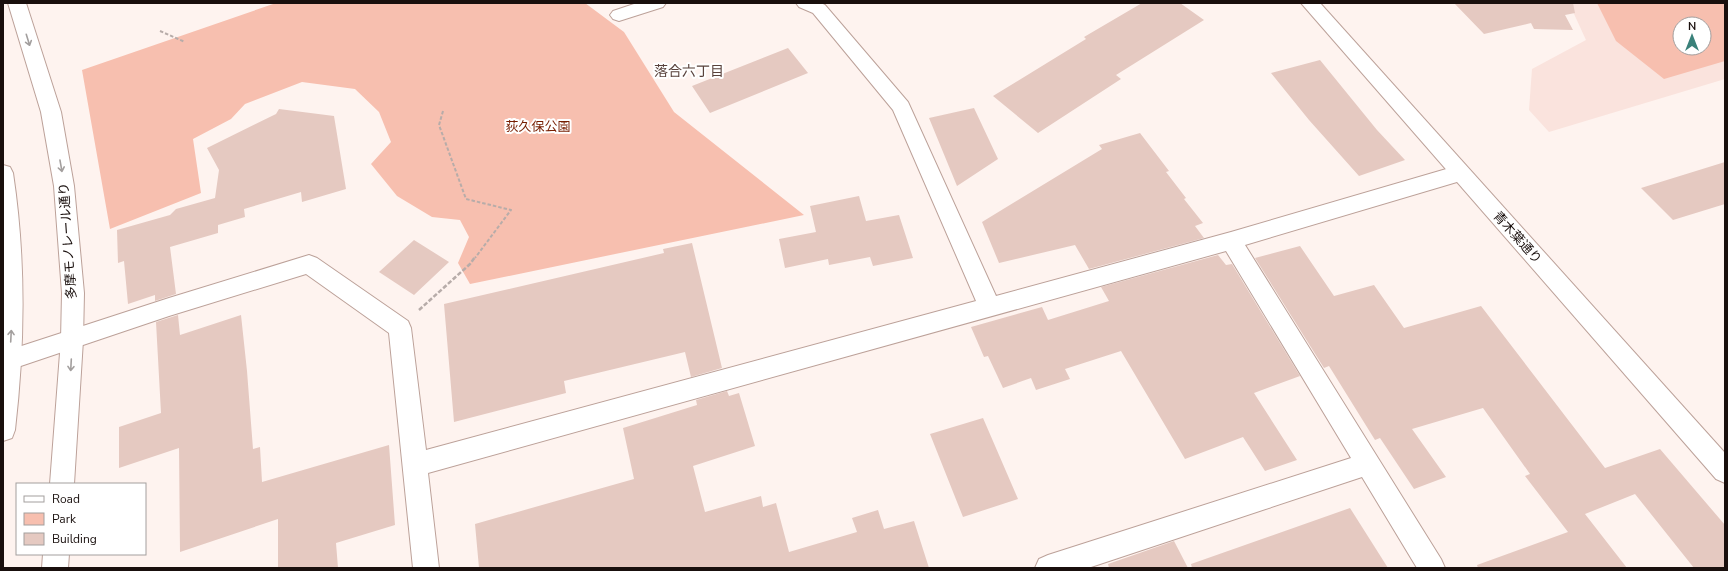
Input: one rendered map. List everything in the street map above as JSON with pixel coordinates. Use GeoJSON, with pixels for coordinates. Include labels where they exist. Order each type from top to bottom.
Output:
{"type":"FeatureCollection","features":[{"type":"Feature","properties":{"kind":"street","name":"多摩モノレール通り"},"geometry":{"type":"LineString","coordinates":[[16,3],[51,112],[64,186],[73,293],[72,340],[62,483]]}},
{"type":"Feature","properties":{"kind":"street"},"geometry":{"type":"LineString","coordinates":[[619,15],[657,3]]}},
{"type":"Feature","properties":{"kind":"street"},"geometry":{"type":"LineString","coordinates":[[805,3],[819,9],[901,106],[989,306]]}},
{"type":"Feature","properties":{"kind":"street","name":"青木葉通り"},"geometry":{"type":"LineString","coordinates":[[1310,3],[1725,471]]}},
{"type":"Feature","properties":{"kind":"street"},"geometry":{"type":"LineString","coordinates":[[3,173],[8,204],[13,312],[7,361],[3,430]]}},
{"type":"Feature","properties":{"kind":"street"},"geometry":{"type":"LineString","coordinates":[[415,465],[1230,241],[1460,173]]}},
{"type":"Feature","properties":{"kind":"street"},"geometry":{"type":"LineString","coordinates":[[1230,241],[1432,568]]}},
{"type":"Feature","properties":{"kind":"street"},"geometry":{"type":"LineString","coordinates":[[7,361],[169,307],[309,264],[400,328],[426,568]]}},
{"type":"Feature","properties":{"kind":"street"},"geometry":{"type":"LineString","coordinates":[[1048,568],[1368,464]]}},
{"type":"Feature","properties":{"kind":"street"},"geometry":{"type":"LineString","coordinates":[[55,568],[56,555]]}},
{"type":"Feature","properties":{"kind":"path"},"geometry":{"type":"LineString","coordinates":[[160,31],[185,42]]}},
{"type":"Feature","properties":{"kind":"path"},"geometry":{"type":"LineString","coordinates":[[400,328],[470,264],[511,210],[466,199],[439,125],[443,111]]}},
{"type":"Feature","properties":{"kind":"shaded area"},"geometry":{"type":"Polygon","coordinates":[[[1569,3],[1725,3],[1725,79],[1549,132],[1529,110],[1532,69],[1586,40],[1569,3]]]}},
{"type":"Feature","properties":{"kind":"green space","name":"荻久保公園"},"geometry":{"type":"Polygon","coordinates":[[[276,3],[585,3],[624,32],[674,112],[804,215],[470,284],[458,263],[469,237],[460,220],[432,217],[397,196],[371,164],[391,142],[379,112],[355,89],[302,82],[245,104],[231,119],[193,139],[201,193],[110,229],[82,70],[276,3]]]}},
{"type":"Feature","properties":{"kind":"green space"},"geometry":{"type":"Polygon","coordinates":[[[1597,3],[1725,3],[1725,61],[1664,79],[1616,41],[1597,3]]]}},
{"type":"Feature","properties":{"kind":"building"},"geometry":{"type":"Polygon","coordinates":[[[1142,3],[1180,3],[1204,20],[1116,75],[1121,79],[1038,133],[993,96],[1086,39],[1084,37],[1142,3]]]}},
{"type":"Feature","properties":{"kind":"building"},"geometry":{"type":"Polygon","coordinates":[[[1454,3],[1573,3],[1575,13],[1565,15],[1573,30],[1534,29],[1531,23],[1484,34],[1454,3]]]}},
{"type":"Feature","properties":{"kind":"building"},"geometry":{"type":"Polygon","coordinates":[[[788,48],[808,73],[710,113],[692,86],[788,48]]]}},
{"type":"Feature","properties":{"kind":"building"},"geometry":{"type":"Polygon","coordinates":[[[1320,60],[1377,130],[1405,160],[1359,176],[1309,120],[1271,73],[1320,60]]]}},
{"type":"Feature","properties":{"kind":"building"},"geometry":{"type":"Polygon","coordinates":[[[974,108],[998,159],[957,186],[929,118],[974,108]]]}},
{"type":"Feature","properties":{"kind":"building"},"geometry":{"type":"Polygon","coordinates":[[[279,109],[334,116],[346,189],[302,202],[301,192],[244,209],[245,217],[218,225],[218,233],[170,247],[176,294],[155,301],[155,295],[128,304],[124,261],[118,263],[117,230],[170,215],[176,209],[215,198],[219,170],[207,148],[276,114],[279,109]]]}},
{"type":"Feature","properties":{"kind":"building"},"geometry":{"type":"Polygon","coordinates":[[[1140,133],[1169,171],[1166,172],[1186,198],[1184,199],[1203,223],[1195,226],[1204,238],[1089,269],[1075,245],[999,263],[982,222],[1102,149],[1099,145],[1140,133]]]}},
{"type":"Feature","properties":{"kind":"building"},"geometry":{"type":"Polygon","coordinates":[[[1725,162],[1725,204],[1673,220],[1641,188],[1725,162]]]}},
{"type":"Feature","properties":{"kind":"building"},"geometry":{"type":"Polygon","coordinates":[[[859,196],[866,221],[899,215],[913,258],[873,266],[870,257],[829,265],[828,259],[785,268],[779,239],[816,232],[810,206],[859,196]]]}},
{"type":"Feature","properties":{"kind":"building"},"geometry":{"type":"Polygon","coordinates":[[[414,240],[449,262],[414,295],[379,272],[414,240]]]}},
{"type":"Feature","properties":{"kind":"building"},"geometry":{"type":"Polygon","coordinates":[[[692,243],[722,368],[691,377],[685,352],[564,381],[566,393],[454,422],[444,304],[664,253],[663,249],[692,243]]]}},
{"type":"Feature","properties":{"kind":"building"},"geometry":{"type":"Polygon","coordinates":[[[1300,246],[1334,296],[1374,285],[1404,328],[1481,306],[1605,468],[1660,449],[1725,525],[1725,568],[1694,568],[1635,494],[1585,514],[1627,568],[1478,568],[1477,565],[1568,532],[1525,476],[1530,474],[1483,408],[1412,429],[1446,477],[1414,489],[1380,438],[1375,440],[1329,366],[1324,368],[1255,258],[1300,246]]]}},
{"type":"Feature","properties":{"kind":"building"},"geometry":{"type":"Polygon","coordinates":[[[1218,255],[1226,265],[1232,264],[1300,376],[1254,393],[1297,460],[1265,471],[1243,437],[1185,459],[1121,351],[1065,369],[1070,379],[1036,390],[1031,378],[1003,388],[988,356],[984,357],[971,327],[1042,307],[1048,320],[1109,301],[1101,287],[1218,255]]]}},
{"type":"Feature","properties":{"kind":"building"},"geometry":{"type":"Polygon","coordinates":[[[178,315],[180,335],[241,315],[253,449],[260,447],[262,482],[389,445],[395,525],[336,543],[338,568],[278,568],[278,519],[180,552],[179,448],[119,468],[119,427],[161,413],[156,322],[178,315]]]}},
{"type":"Feature","properties":{"kind":"building"},"geometry":{"type":"Polygon","coordinates":[[[727,391],[729,396],[739,393],[755,446],[693,466],[705,512],[761,496],[763,507],[776,503],[789,552],[857,532],[852,518],[878,510],[884,529],[914,521],[929,568],[479,568],[475,524],[634,479],[623,428],[697,405],[696,400],[727,391]]]}},
{"type":"Feature","properties":{"kind":"building"},"geometry":{"type":"Polygon","coordinates":[[[983,418],[1018,499],[963,517],[930,434],[983,418]]]}},
{"type":"Feature","properties":{"kind":"building"},"geometry":{"type":"Polygon","coordinates":[[[1350,508],[1388,568],[1192,568],[1191,564],[1350,508]]]}},
{"type":"Feature","properties":{"kind":"building"},"geometry":{"type":"Polygon","coordinates":[[[1174,541],[1188,568],[1109,568],[1108,564],[1174,541]]]}},
{"type":"Feature","properties":{"kind":"district","name":"落合六丁目"},"geometry":{"type":"Point","coordinates":[689,71]}}]}
